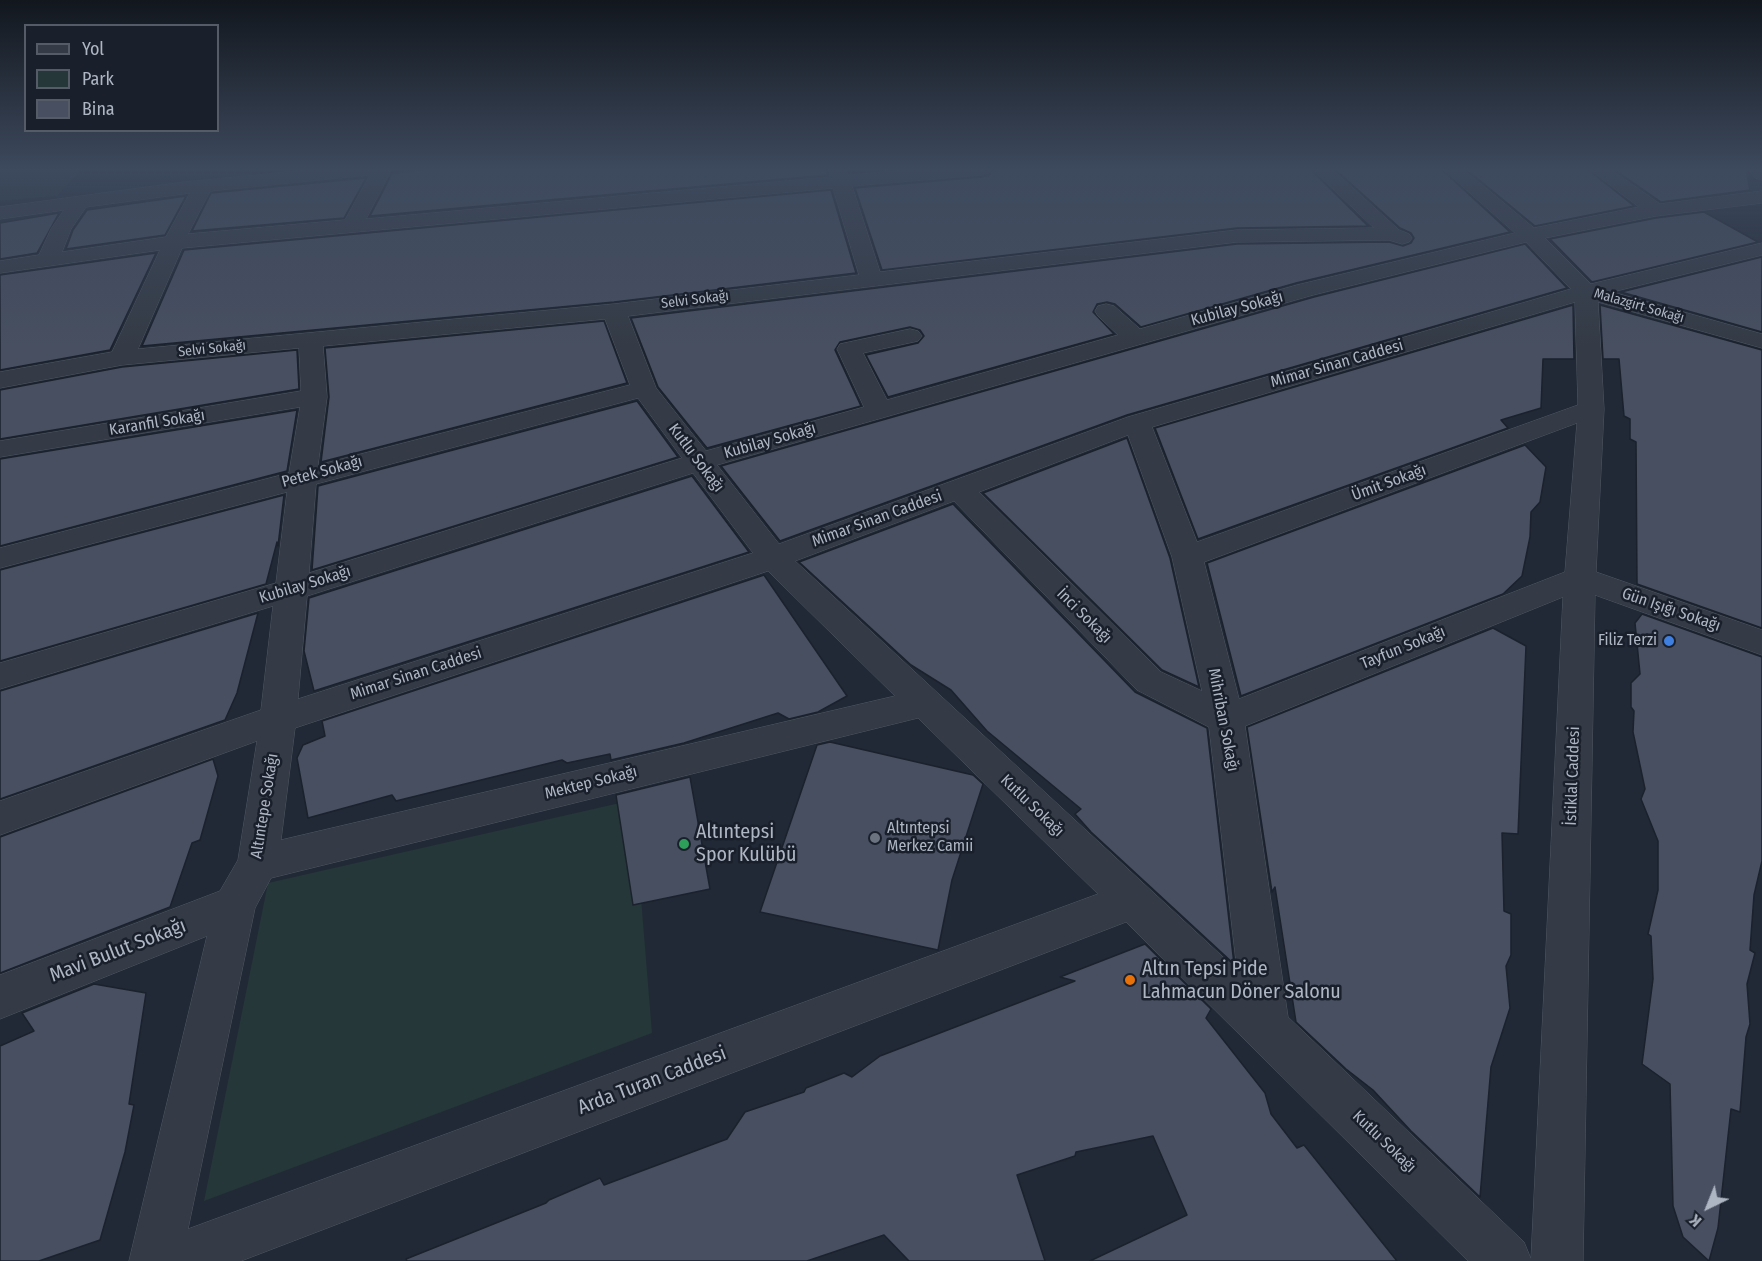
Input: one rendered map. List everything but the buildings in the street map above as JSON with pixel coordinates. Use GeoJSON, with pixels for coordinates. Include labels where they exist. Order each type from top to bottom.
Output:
{"type":"FeatureCollection","features":[{"type":"Feature","properties":{"kind":"street"},"geometry":{"type":"LineString","coordinates":[[48,259],[62,228]]}},
{"type":"Feature","properties":{"kind":"street"},"geometry":{"type":"LineString","coordinates":[[122,358],[181,228]]}},
{"type":"Feature","properties":{"kind":"street"},"geometry":{"type":"LineString","coordinates":[[0,267],[174,242],[331,228]]}},
{"type":"Feature","properties":{"kind":"street"},"geometry":{"type":"LineString","coordinates":[[856,228],[872,278]]}},
{"type":"Feature","properties":{"kind":"street"},"geometry":{"type":"LineString","coordinates":[[1385,228],[1392,234],[1442,257]]}},
{"type":"Feature","properties":{"kind":"street","name":"Malazgirt Sokağı"},"geometry":{"type":"LineString","coordinates":[[1522,228],[1586,292],[1762,341]]}},
{"type":"Feature","properties":{"kind":"street"},"geometry":{"type":"LineString","coordinates":[[1530,235],[1566,228]]}},
{"type":"Feature","properties":{"kind":"street","name":"Selvi Sokağı"},"geometry":{"type":"LineString","coordinates":[[0,380],[122,358],[614,311],[872,278],[1237,236],[1392,234]]}},
{"type":"Feature","properties":{"kind":"street","name":"Kubilay Sokağı"},"geometry":{"type":"LineString","coordinates":[[0,676],[293,589],[698,462],[1305,290],[1530,235]]}},
{"type":"Feature","properties":{"kind":"street","name":"Mimar Sinan Caddesi"},"geometry":{"type":"LineString","coordinates":[[0,818],[278,719],[772,558],[1137,423],[1586,292],[1762,249]]}},
{"type":"Feature","properties":{"kind":"street","name":"İstiklal Caddesi"},"geometry":{"type":"LineString","coordinates":[[1557,1261],[1580,578],[1591,409],[1586,292]]}},
{"type":"Feature","properties":{"kind":"street","name":"Kutlu Sokağı"},"geometry":{"type":"LineString","coordinates":[[614,311],[644,389],[772,558],[1267,1028],[1505,1261]]}},
{"type":"Feature","properties":{"kind":"street"},"geometry":{"type":"LineString","coordinates":[[1106,311],[1134,337]]}},
{"type":"Feature","properties":{"kind":"street"},"geometry":{"type":"LineString","coordinates":[[879,411],[849,349],[910,336]]}},
{"type":"Feature","properties":{"kind":"street","name":"Altıntepe Sokağı"},"geometry":{"type":"LineString","coordinates":[[155,1261],[235,905],[258,863],[278,719],[303,476],[314,397],[310,339]]}},
{"type":"Feature","properties":{"kind":"street","name":"Petek Sokağı"},"geometry":{"type":"LineString","coordinates":[[0,558],[303,476],[644,389]]}},
{"type":"Feature","properties":{"kind":"street","name":"Karanfil Sokağı"},"geometry":{"type":"LineString","coordinates":[[0,449],[314,397]]}},
{"type":"Feature","properties":{"kind":"street","name":"Ümit Sokağı"},"geometry":{"type":"LineString","coordinates":[[1187,557],[1591,409]]}},
{"type":"Feature","properties":{"kind":"street","name":"Mihriban Sokağı"},"geometry":{"type":"LineString","coordinates":[[1137,423],[1187,557],[1226,718],[1267,1028]]}},
{"type":"Feature","properties":{"kind":"street","name":"İnci Sokağı"},"geometry":{"type":"LineString","coordinates":[[959,489],[1149,681],[1226,718]]}},
{"type":"Feature","properties":{"kind":"street","name":"Gün Işığı Sokağı"},"geometry":{"type":"LineString","coordinates":[[1580,578],[1762,643]]}},
{"type":"Feature","properties":{"kind":"street","name":"Tayfun Sokağı"},"geometry":{"type":"LineString","coordinates":[[1226,718],[1580,578]]}},
{"type":"Feature","properties":{"kind":"street","name":"Mektep Sokağı"},"geometry":{"type":"LineString","coordinates":[[258,863],[923,703]]}},
{"type":"Feature","properties":{"kind":"street","name":"Arda Turan Caddesi"},"geometry":{"type":"LineString","coordinates":[[172,1261],[1132,901]]}},
{"type":"Feature","properties":{"kind":"street","name":"Mavi Bulut Sokağı"},"geometry":{"type":"LineString","coordinates":[[0,997],[235,905]]}},
{"type":"Feature","properties":{"kind":"green space"},"geometry":{"type":"Polygon","coordinates":[[[633,800],[652,1033],[204,1201],[268,883],[633,800]]]}},
{"type":"Feature","properties":{"kind":"place","name":"Filiz Terzi"},"geometry":{"type":"Point","coordinates":[1669,641]}},
{"type":"Feature","properties":{"kind":"place","name":"Altıntepsi Merkez Camii"},"geometry":{"type":"Point","coordinates":[875,838]}},
{"type":"Feature","properties":{"kind":"place","name":"Altıntepsi Spor Kulübü"},"geometry":{"type":"Point","coordinates":[684,844]}},
{"type":"Feature","properties":{"kind":"place","name":"Altın Tepsi Pide Lahmacun Döner Salonu"},"geometry":{"type":"Point","coordinates":[1130,980]}}]}
